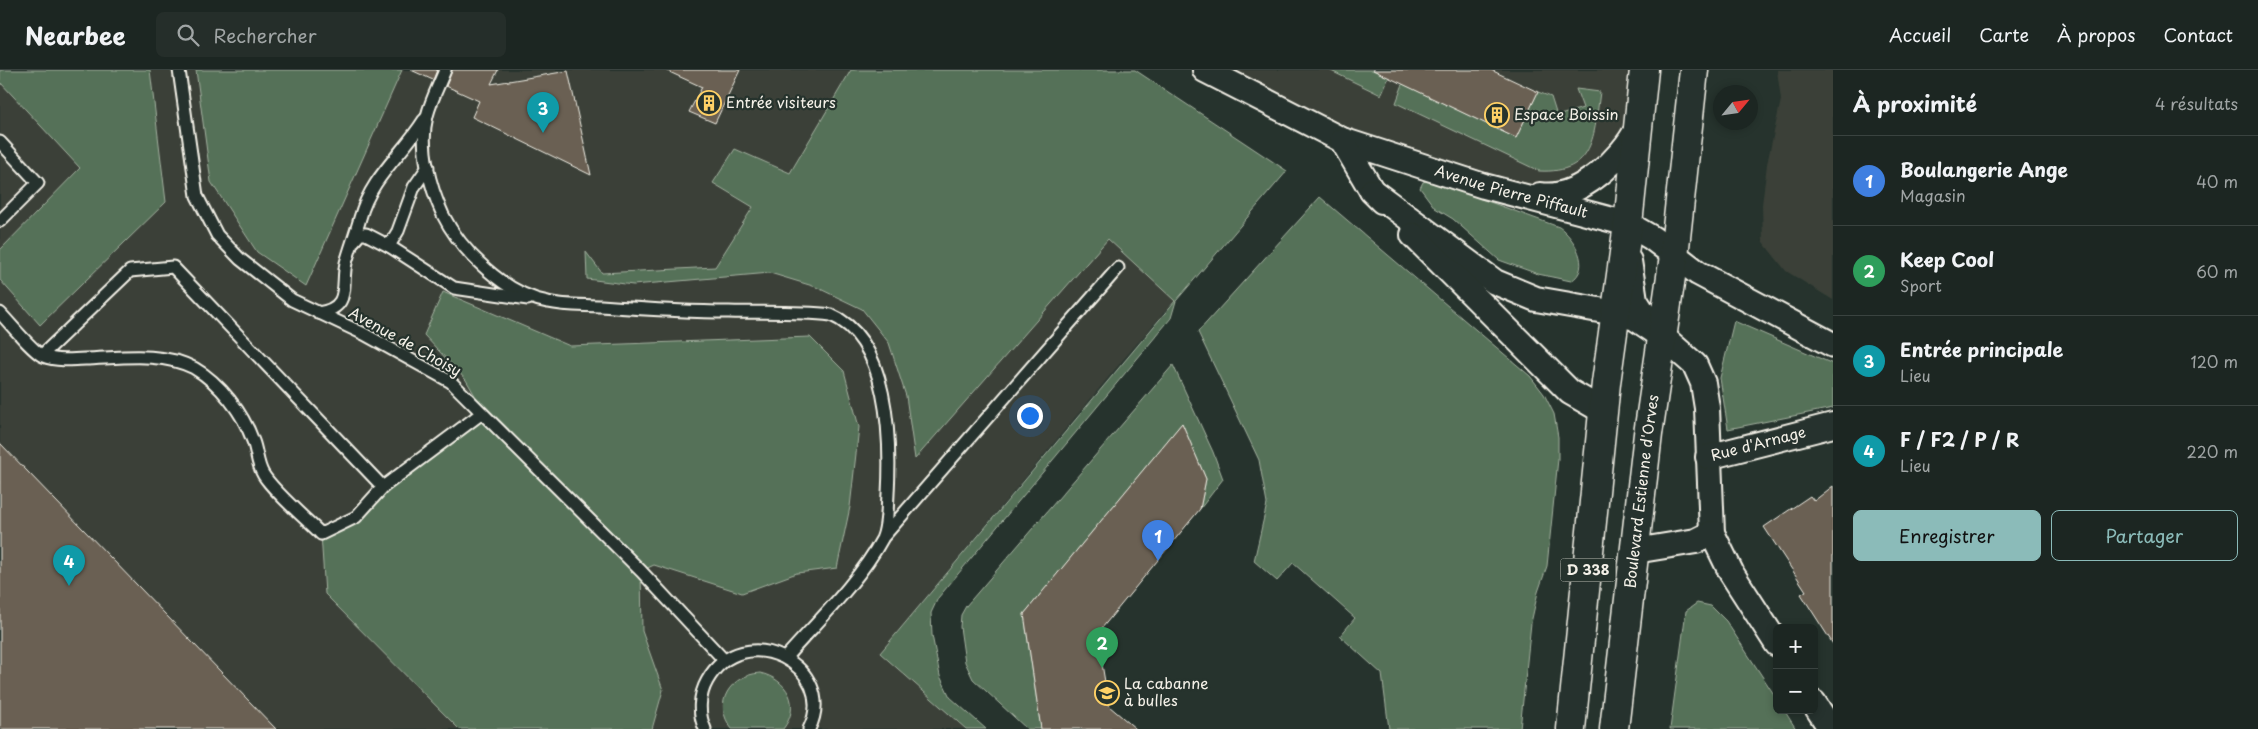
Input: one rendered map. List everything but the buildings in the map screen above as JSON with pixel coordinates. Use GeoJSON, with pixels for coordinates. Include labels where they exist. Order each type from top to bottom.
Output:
{"type":"FeatureCollection","features":[{"type":"Feature","properties":{"kind":"main road","name":"D 338"},"geometry":{"type":"LineString","coordinates":[[1571,729],[1603,411],[1628,310],[1628,224],[1644,70]]}},
{"type":"Feature","properties":{"kind":"main road","name":"Boulevard Estienne d'Orves"},"geometry":{"type":"LineString","coordinates":[[1614,729],[1660,334],[1674,256],[1694,70]]}},
{"type":"Feature","properties":{"kind":"street","name":"Avenue Pierre Piffault"},"geometry":{"type":"LineString","coordinates":[[1205,70],[1342,140],[1484,186],[1628,224],[1652,238],[1674,256]]}},
{"type":"Feature","properties":{"kind":"street"},"geometry":{"type":"LineString","coordinates":[[1484,186],[1546,196],[1568,192],[1601,172],[1622,153],[1638,127]]}},
{"type":"Feature","properties":{"kind":"street"},"geometry":{"type":"LineString","coordinates":[[1342,140],[1372,191],[1443,267],[1492,313],[1570,392],[1603,411]]}},
{"type":"Feature","properties":{"kind":"street"},"geometry":{"type":"LineString","coordinates":[[1372,191],[1496,282],[1536,299],[1628,310]]}},
{"type":"Feature","properties":{"kind":"street"},"geometry":{"type":"LineString","coordinates":[[1674,256],[1698,273],[1833,345]]}},
{"type":"Feature","properties":{"kind":"street","name":"Boulevard Estienne d'Orves"},"geometry":{"type":"LineString","coordinates":[[1628,310],[1646,305],[1652,300],[1674,256]]}},
{"type":"Feature","properties":{"kind":"street","name":"Rue d'Arnage"},"geometry":{"type":"LineString","coordinates":[[1628,310],[1635,318],[1660,334],[1695,365],[1703,383],[1707,408],[1708,457],[1833,425]]}},
{"type":"Feature","properties":{"kind":"street"},"geometry":{"type":"LineString","coordinates":[[1708,457],[1712,532],[1732,574],[1773,638]]}},
{"type":"Feature","properties":{"kind":"street"},"geometry":{"type":"LineString","coordinates":[[1634,551],[1696,541],[1712,532]]}},
{"type":"Feature","properties":{"kind":"street"},"geometry":{"type":"LineString","coordinates":[[1818,709],[1831,729]]}},
{"type":"Feature","properties":{"kind":"lane","name":"Avenue de Choisy"},"geometry":{"type":"LineString","coordinates":[[179,70],[197,196],[217,234],[240,258],[292,300],[364,334],[451,382],[641,571],[724,660]]}},
{"type":"Feature","properties":{"kind":"lane"},"geometry":{"type":"LineString","coordinates":[[318,313],[333,308],[344,295],[346,262],[364,201],[378,177],[413,138],[427,114],[445,70]]}},
{"type":"Feature","properties":{"kind":"lane"},"geometry":{"type":"LineString","coordinates":[[427,114],[424,140],[428,167],[439,206],[448,224],[472,256],[487,270],[516,289],[547,302]]}},
{"type":"Feature","properties":{"kind":"lane"},"geometry":{"type":"LineString","coordinates":[[0,142],[38,182],[0,221]]}},
{"type":"Feature","properties":{"kind":"lane"},"geometry":{"type":"LineString","coordinates":[[389,246],[398,231],[414,187],[428,167]]}},
{"type":"Feature","properties":{"kind":"lane"},"geometry":{"type":"LineString","coordinates":[[353,241],[364,233],[389,246],[454,288],[547,302],[681,312],[823,314],[831,315],[847,323],[868,349],[877,372],[883,398],[889,480],[882,539]]}},
{"type":"Feature","properties":{"kind":"lane"},"geometry":{"type":"LineString","coordinates":[[42,355],[130,271],[173,267],[383,487]]}},
{"type":"Feature","properties":{"kind":"lane"},"geometry":{"type":"LineString","coordinates":[[786,657],[860,571],[882,539],[1118,268]]}},
{"type":"Feature","properties":{"kind":"lane"},"geometry":{"type":"LineString","coordinates":[[0,313],[42,355],[62,360],[144,358],[168,360],[193,368],[218,388],[240,414],[254,441],[260,466],[268,480],[321,534],[356,517],[383,487],[482,413]]}},
{"type":"Feature","properties":{"kind":"lane"},"geometry":{"type":"LineString","coordinates":[[705,729],[702,722],[700,705],[703,688],[712,673],[724,660],[738,653],[754,650],[771,651],[786,657],[800,670],[810,686],[814,704],[812,723],[809,729]]}},
{"type":"Feature","properties":{"kind":"shaded area"},"geometry":{"type":"Polygon","coordinates":[[[0,70],[1135,70],[1287,171],[1123,360],[880,653],[966,729],[0,729],[0,70]]]}},
{"type":"Feature","properties":{"kind":"shaded area"},"geometry":{"type":"Polygon","coordinates":[[[1205,70],[1645,70],[1638,127],[1558,194],[1367,147],[1205,70]]]}},
{"type":"Feature","properties":{"kind":"shaded area"},"geometry":{"type":"Polygon","coordinates":[[[1777,70],[1833,70],[1833,300],[1786,271],[1763,242],[1762,205],[1767,164],[1781,100],[1777,70]]]}},
{"type":"Feature","properties":{"kind":"green space"},"geometry":{"type":"Polygon","coordinates":[[[0,70],[150,70],[166,202],[40,325],[0,280],[0,250],[80,168],[0,82],[0,70]]]}},
{"type":"Feature","properties":{"kind":"green space"},"geometry":{"type":"Polygon","coordinates":[[[196,70],[402,70],[306,286],[257,252],[211,182],[196,70]]]}},
{"type":"Feature","properties":{"kind":"green space"},"geometry":{"type":"Polygon","coordinates":[[[851,70],[1135,70],[1287,171],[1176,301],[1171,318],[938,598],[931,613],[932,635],[940,676],[950,697],[986,729],[966,729],[880,653],[1175,301],[1108,239],[915,459],[906,396],[889,343],[862,309],[816,287],[770,273],[633,285],[587,279],[586,252],[602,273],[715,267],[753,207],[713,183],[735,149],[790,173],[851,70]]]}},
{"type":"Feature","properties":{"kind":"green space"},"geometry":{"type":"Polygon","coordinates":[[[1329,70],[1373,70],[1389,77],[1381,95],[1329,70]]]}},
{"type":"Feature","properties":{"kind":"green space"},"geometry":{"type":"Polygon","coordinates":[[[1403,84],[1516,138],[1538,92],[1551,97],[1557,116],[1583,108],[1576,89],[1600,92],[1593,137],[1581,159],[1571,166],[1557,170],[1539,171],[1396,103],[1403,84]]]}},
{"type":"Feature","properties":{"kind":"green space"},"geometry":{"type":"Polygon","coordinates":[[[1429,180],[1559,227],[1570,237],[1578,252],[1581,261],[1577,275],[1571,281],[1538,274],[1499,260],[1453,219],[1435,208],[1420,188],[1423,182],[1429,180]]]}},
{"type":"Feature","properties":{"kind":"green space"},"geometry":{"type":"Polygon","coordinates":[[[1320,197],[1530,376],[1544,394],[1554,414],[1558,437],[1558,459],[1547,566],[1538,592],[1531,623],[1520,729],[1389,729],[1382,674],[1340,636],[1355,618],[1293,563],[1277,581],[1254,561],[1267,504],[1259,460],[1198,332],[1320,197]]]}},
{"type":"Feature","properties":{"kind":"green space"},"geometry":{"type":"Polygon","coordinates":[[[443,292],[570,346],[810,337],[844,371],[859,427],[850,507],[837,568],[797,573],[742,593],[654,565],[641,571],[642,631],[663,690],[652,729],[459,729],[325,594],[321,534],[356,517],[484,411],[466,380],[424,335],[443,292]]]}},
{"type":"Feature","properties":{"kind":"green space"},"geometry":{"type":"Polygon","coordinates":[[[1734,321],[1833,364],[1833,408],[1728,429],[1720,378],[1734,321]]]}},
{"type":"Feature","properties":{"kind":"green space"},"geometry":{"type":"Polygon","coordinates":[[[1173,365],[1213,452],[1223,479],[1200,509],[1206,479],[1182,423],[1024,614],[1041,729],[1027,729],[973,679],[965,662],[960,627],[961,615],[966,606],[1173,365]]]}},
{"type":"Feature","properties":{"kind":"green space"},"geometry":{"type":"Polygon","coordinates":[[[1697,603],[1711,606],[1726,621],[1773,693],[1773,714],[1787,714],[1796,729],[1670,729],[1686,611],[1697,603]]]}},
{"type":"Feature","properties":{"kind":"green space"},"geometry":{"type":"Polygon","coordinates":[[[760,673],[778,681],[789,694],[791,711],[789,720],[783,729],[732,729],[723,710],[727,692],[740,679],[760,673]]]}},
{"type":"Feature","properties":{"kind":"place","name":"Entrée visiteurs"},"geometry":{"type":"Point","coordinates":[709,103]}},
{"type":"Feature","properties":{"kind":"place","name":"Espace Boissin"},"geometry":{"type":"Point","coordinates":[1497,115]}},
{"type":"Feature","properties":{"kind":"place","name":"Entrée principale"},"geometry":{"type":"Point","coordinates":[543,133]}},
{"type":"Feature","properties":{"kind":"place","name":"Boulangerie Ange"},"geometry":{"type":"Point","coordinates":[1158,561]}},
{"type":"Feature","properties":{"kind":"place","name":"F / F2 / P / R"},"geometry":{"type":"Point","coordinates":[69,586]}},
{"type":"Feature","properties":{"kind":"place","name":"Keep Cool"},"geometry":{"type":"Point","coordinates":[1102,668]}},
{"type":"Feature","properties":{"kind":"place","name":"La cabanne à bulles"},"geometry":{"type":"Point","coordinates":[1107,693]}}]}
